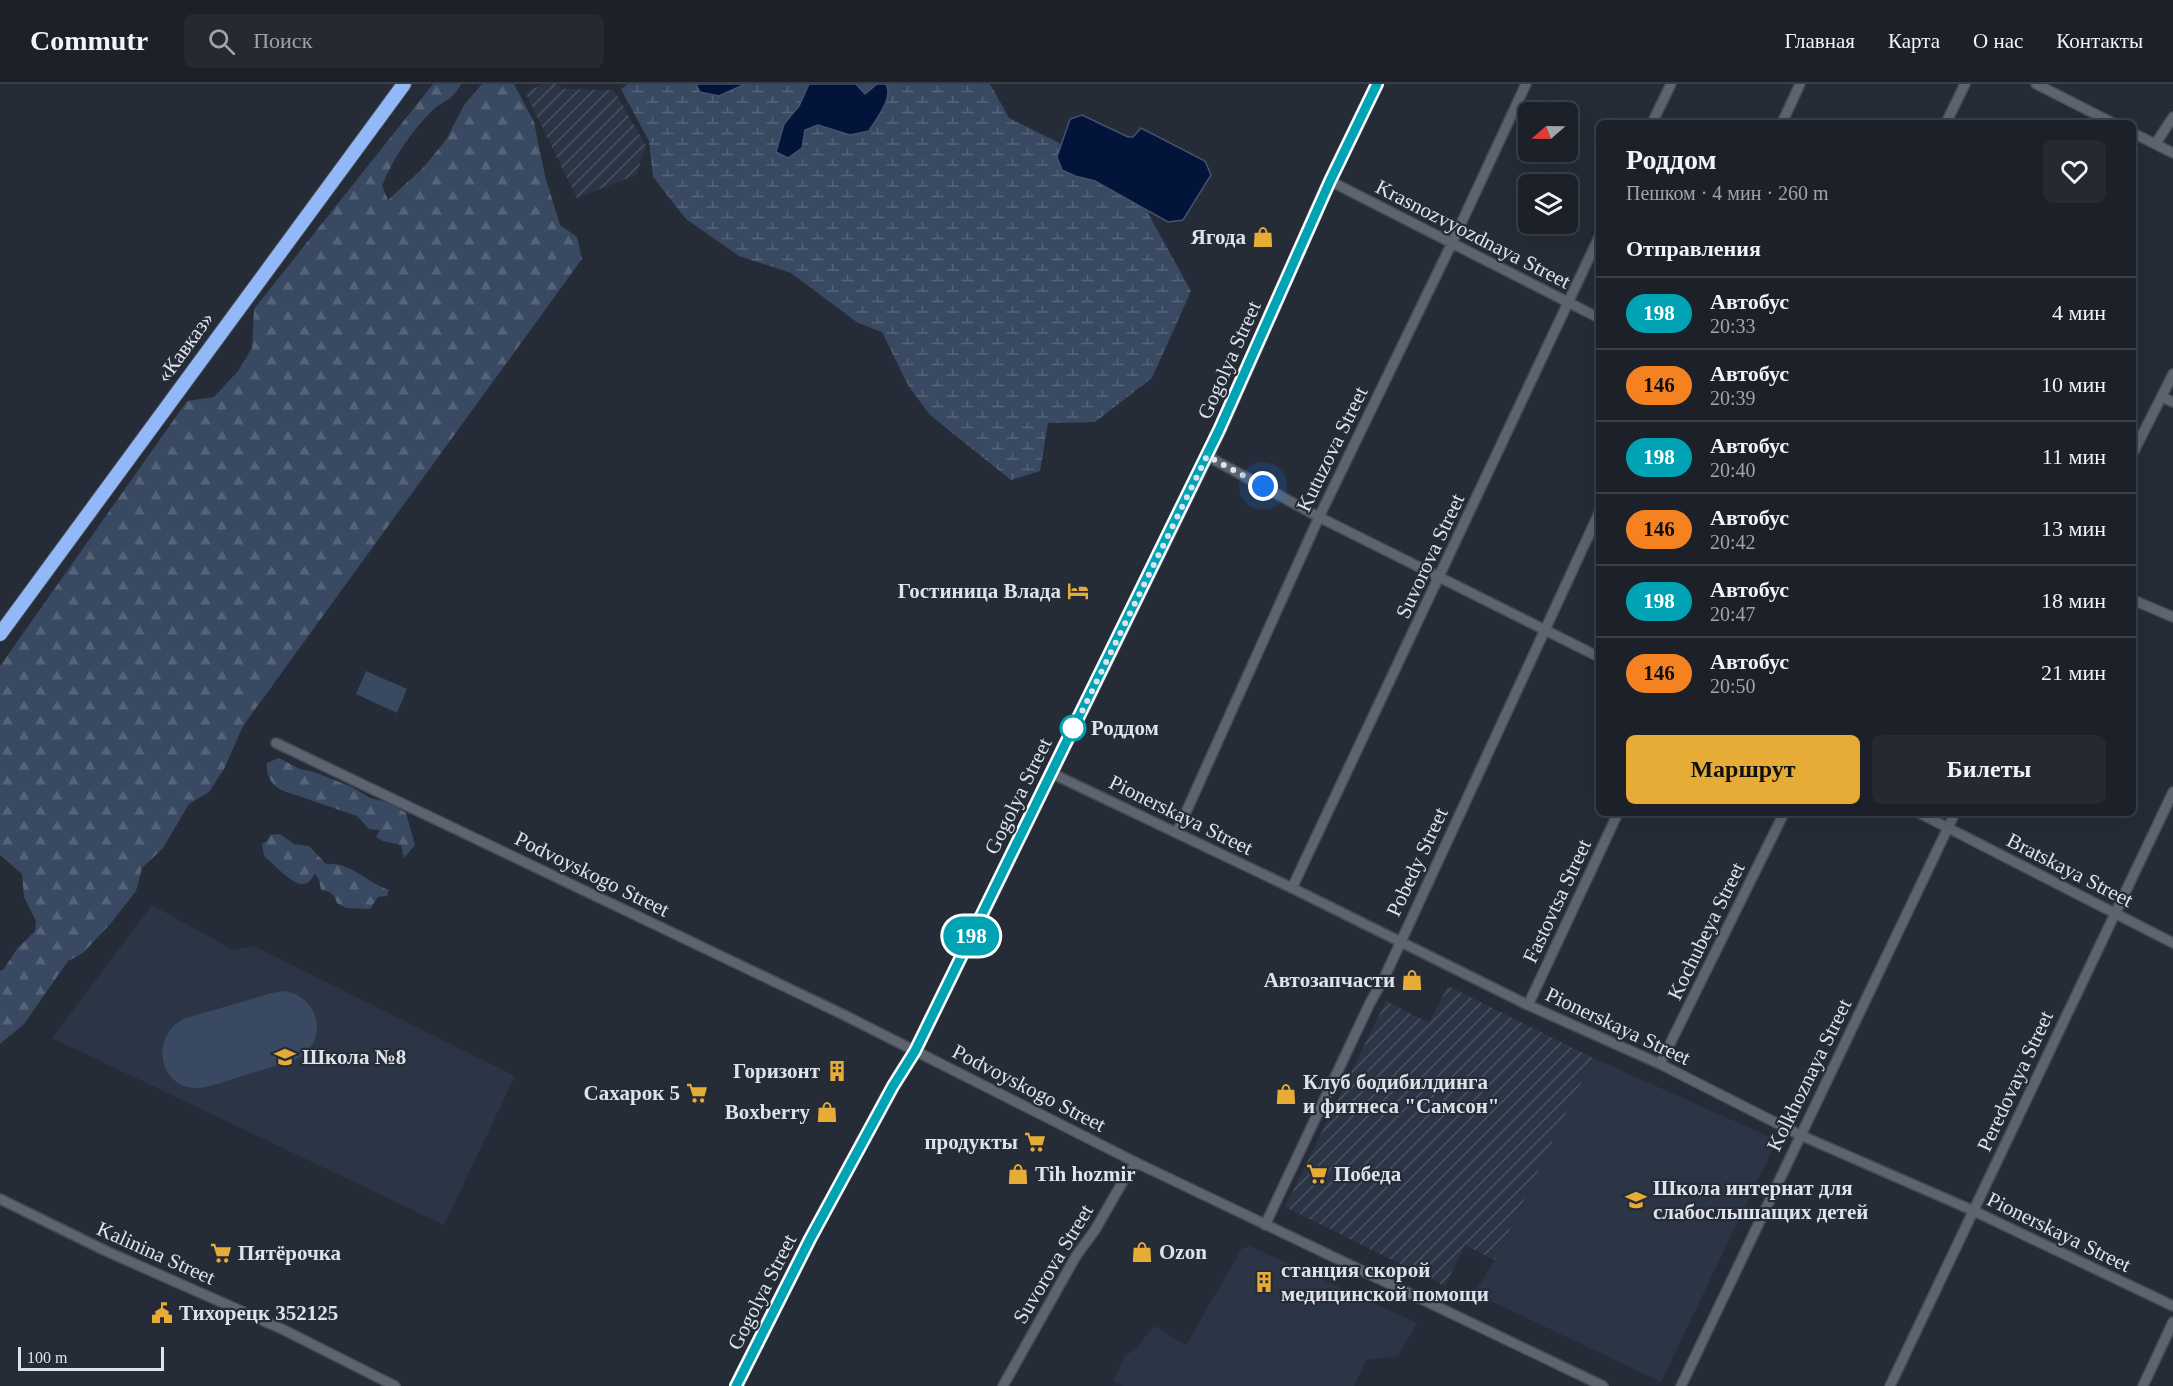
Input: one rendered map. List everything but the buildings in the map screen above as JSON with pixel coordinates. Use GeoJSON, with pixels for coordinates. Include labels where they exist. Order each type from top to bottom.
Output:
{"type":"FeatureCollection","features":[{"type":"Feature","properties":{"kind":"highway","name":"«Кавказ»"},"geometry":{"type":"LineString","coordinates":[[0,634],[404,84]]}},
{"type":"Feature","properties":{"kind":"main road","name":"Gogolya Street"},"geometry":{"type":"LineString","coordinates":[[736,1386],[810,1239],[893,1086],[915,1051],[1207,456],[1330,181],[1377,84]]}},
{"type":"Feature","properties":{"kind":"street","name":"Kutuzova Street"},"geometry":{"type":"LineString","coordinates":[[1177,832],[1319,517],[1452,243],[1526,84]]}},
{"type":"Feature","properties":{"kind":"street"},"geometry":{"type":"LineString","coordinates":[[1654,120],[1671,84]]}},
{"type":"Feature","properties":{"kind":"street"},"geometry":{"type":"LineString","coordinates":[[1783,120],[1800,84]]}},
{"type":"Feature","properties":{"kind":"street"},"geometry":{"type":"LineString","coordinates":[[1947,120],[1965,84]]}},
{"type":"Feature","properties":{"kind":"street"},"geometry":{"type":"LineString","coordinates":[[2036,84],[2107,120]]}},
{"type":"Feature","properties":{"kind":"street"},"geometry":{"type":"LineString","coordinates":[[2156,143],[2173,117]]}},
{"type":"Feature","properties":{"kind":"street"},"geometry":{"type":"LineString","coordinates":[[2136,134],[2173,153]]}},
{"type":"Feature","properties":{"kind":"street","name":"Krasnozvyozdnaya Street"},"geometry":{"type":"LineString","coordinates":[[1330,181],[1596,317]]}},
{"type":"Feature","properties":{"kind":"street","name":"Suvorova Street"},"geometry":{"type":"LineString","coordinates":[[1292,888],[1596,243]]}},
{"type":"Feature","properties":{"kind":"street"},"geometry":{"type":"LineString","coordinates":[[2136,447],[2173,374]]}},
{"type":"Feature","properties":{"kind":"street"},"geometry":{"type":"LineString","coordinates":[[2162,397],[2173,402]]}},
{"type":"Feature","properties":{"kind":"street"},"geometry":{"type":"LineString","coordinates":[[1207,456],[1319,517],[1596,656]]}},
{"type":"Feature","properties":{"kind":"street","name":"Pobedy Street"},"geometry":{"type":"LineString","coordinates":[[1265,1225],[1596,520]]}},
{"type":"Feature","properties":{"kind":"street"},"geometry":{"type":"LineString","coordinates":[[2136,601],[2173,617]]}},
{"type":"Feature","properties":{"kind":"street","name":"Podvoyskogo Street"},"geometry":{"type":"LineString","coordinates":[[276,743],[915,1051],[1265,1225],[1604,1386]]}},
{"type":"Feature","properties":{"kind":"street","name":"Pionerskaya Street"},"geometry":{"type":"LineString","coordinates":[[1051,773],[1177,832],[1528,1005],[1660,1064],[1800,1135],[1974,1210],[2173,1306]]}},
{"type":"Feature","properties":{"kind":"street","name":"Peredovaya Street"},"geometry":{"type":"LineString","coordinates":[[1890,1386],[2173,792]]}},
{"type":"Feature","properties":{"kind":"street","name":"Fastovtsa Street"},"geometry":{"type":"LineString","coordinates":[[1528,1005],[1617,816]]}},
{"type":"Feature","properties":{"kind":"street","name":"Kochubeya Street"},"geometry":{"type":"LineString","coordinates":[[1660,1064],[1784,816]]}},
{"type":"Feature","properties":{"kind":"street","name":"Bratskaya Street"},"geometry":{"type":"LineString","coordinates":[[1925,816],[2173,943]]}},
{"type":"Feature","properties":{"kind":"street","name":"Kolkhoznaya Street"},"geometry":{"type":"LineString","coordinates":[[1681,1386],[1954,816]]}},
{"type":"Feature","properties":{"kind":"street","name":"Suvorova Street"},"geometry":{"type":"LineString","coordinates":[[1004,1386],[1076,1256],[1095,1230],[1126,1176],[1137,1163]]}},
{"type":"Feature","properties":{"kind":"street","name":"Kalinina Street"},"geometry":{"type":"LineString","coordinates":[[0,1199],[106,1251],[282,1329],[395,1386]]}},
{"type":"Feature","properties":{"kind":"street"},"geometry":{"type":"LineString","coordinates":[[2143,1386],[2173,1322]]}},
{"type":"Feature","properties":{"kind":"shaded area"},"geometry":{"type":"Polygon","coordinates":[[[545,84],[558,84],[562,89],[614,90],[646,146],[636,175],[577,198],[525,92],[545,84]]]}},
{"type":"Feature","properties":{"kind":"shaded area","name":"Школа №8"},"geometry":{"type":"Polygon","coordinates":[[[152,905],[233,950],[254,946],[515,1076],[444,1225],[52,1038],[152,905]]]}},
{"type":"Feature","properties":{"kind":"shaded area"},"geometry":{"type":"Polygon","coordinates":[[[1448,986],[1593,1058],[1495,1260],[1465,1245],[1445,1286],[1285,1207],[1386,1001],[1429,1023],[1448,986]]]}},
{"type":"Feature","properties":{"kind":"shaded area","name":"Школа интернат для слабослышащих детей"},"geometry":{"type":"Polygon","coordinates":[[[1593,1058],[1777,1140],[1661,1382],[1474,1293],[1495,1260],[1593,1058]]]}},
{"type":"Feature","properties":{"kind":"shaded area"},"geometry":{"type":"Polygon","coordinates":[[[1250,1246],[1417,1323],[1398,1356],[1366,1360],[1354,1386],[1123,1386],[1113,1381],[1125,1355],[1134,1351],[1154,1326],[1186,1345],[1242,1248],[1250,1246]]]}},
{"type":"Feature","properties":{"kind":"green space"},"geometry":{"type":"Polygon","coordinates":[[[433,84],[461,84],[451,97],[426,117],[397,155],[382,186],[388,200],[422,169],[446,140],[464,105],[482,84],[514,84],[534,122],[545,176],[560,225],[577,237],[582,259],[243,726],[224,769],[209,792],[189,804],[163,848],[142,868],[136,891],[83,953],[68,961],[24,1024],[0,1044],[0,971],[35,931],[36,921],[24,897],[22,874],[0,855],[0,666],[187,401],[214,397],[238,371],[252,348],[254,309],[433,84]]]}},
{"type":"Feature","properties":{"kind":"green space"},"geometry":{"type":"Polygon","coordinates":[[[628,84],[990,84],[1009,118],[1128,177],[1191,291],[1152,378],[1095,422],[1048,423],[1040,471],[1011,480],[930,415],[909,387],[882,332],[858,323],[791,273],[739,256],[686,219],[653,177],[649,141],[621,89],[628,84]]]}},
{"type":"Feature","properties":{"kind":"green space"},"geometry":{"type":"Polygon","coordinates":[[[366,671],[407,689],[397,713],[356,694],[366,671]]]}},
{"type":"Feature","properties":{"kind":"green space"},"geometry":{"type":"Polygon","coordinates":[[[279,758],[300,769],[352,787],[370,798],[390,803],[406,813],[415,845],[404,858],[401,845],[376,837],[380,830],[369,829],[357,816],[281,790],[271,782],[267,767],[267,763],[279,758]]]}},
{"type":"Feature","properties":{"kind":"green space"},"geometry":{"type":"Polygon","coordinates":[[[280,834],[294,844],[309,846],[326,864],[343,866],[389,890],[387,896],[378,897],[370,909],[346,908],[337,903],[327,891],[321,890],[319,879],[315,874],[306,884],[295,882],[264,856],[262,844],[270,835],[280,834]]]}},
{"type":"Feature","properties":{"kind":"green space"},"geometry":{"type":"Polygon","coordinates":[[[284,991],[297,995],[307,1002],[317,1023],[312,1045],[305,1054],[293,1061],[203,1088],[181,1085],[172,1078],[166,1068],[163,1046],[167,1034],[175,1025],[186,1018],[284,991]]]}},
{"type":"Feature","properties":{"kind":"water"},"geometry":{"type":"Polygon","coordinates":[[[696,84],[745,84],[719,96],[700,92],[696,84]]]}},
{"type":"Feature","properties":{"kind":"water"},"geometry":{"type":"Polygon","coordinates":[[[809,84],[856,84],[865,94],[877,84],[886,84],[888,96],[869,131],[850,135],[818,125],[805,130],[802,148],[788,158],[776,152],[784,124],[799,106],[809,84]]]}},
{"type":"Feature","properties":{"kind":"water"},"geometry":{"type":"Polygon","coordinates":[[[1082,115],[1128,137],[1133,137],[1141,128],[1205,161],[1211,175],[1183,220],[1168,222],[1095,181],[1062,170],[1057,157],[1070,119],[1082,115]]]}},
{"type":"Feature","properties":{"kind":"bus line","name":"198"},"geometry":{"type":"LineString","coordinates":[[736,1386],[810,1239],[893,1086],[915,1051],[1219,430],[1330,181],[1377,84]]}},
{"type":"Feature","properties":{"kind":"place","name":"Ягода"},"geometry":{"type":"Point","coordinates":[1263,237]}},
{"type":"Feature","properties":{"kind":"place","name":"Гостиница Влада"},"geometry":{"type":"Point","coordinates":[1078,591]}},
{"type":"Feature","properties":{"kind":"place","name":"Роддом"},"geometry":{"type":"Point","coordinates":[1073,728]}},
{"type":"Feature","properties":{"kind":"place","name":"Автозапчасти"},"geometry":{"type":"Point","coordinates":[1412,980]}},
{"type":"Feature","properties":{"kind":"place","name":"Школа №8"},"geometry":{"type":"Point","coordinates":[285,1057]}},
{"type":"Feature","properties":{"kind":"place","name":"Горизонт"},"geometry":{"type":"Point","coordinates":[837,1071]}},
{"type":"Feature","properties":{"kind":"place","name":"Сахарок 5"},"geometry":{"type":"Point","coordinates":[697,1093]}},
{"type":"Feature","properties":{"kind":"place","name":"Клуб бодибилдинга и фитнеса \"Самсон\""},"geometry":{"type":"Point","coordinates":[1286,1094]}},
{"type":"Feature","properties":{"kind":"place","name":"Boxberry"},"geometry":{"type":"Point","coordinates":[827,1112]}},
{"type":"Feature","properties":{"kind":"place","name":"продукты"},"geometry":{"type":"Point","coordinates":[1035,1142]}},
{"type":"Feature","properties":{"kind":"place","name":"Tih hozmir"},"geometry":{"type":"Point","coordinates":[1018,1174]}},
{"type":"Feature","properties":{"kind":"place","name":"Победа"},"geometry":{"type":"Point","coordinates":[1317,1174]}},
{"type":"Feature","properties":{"kind":"place","name":"Школа интернат для слабослышащих детей"},"geometry":{"type":"Point","coordinates":[1636,1200]}},
{"type":"Feature","properties":{"kind":"place","name":"Ozon"},"geometry":{"type":"Point","coordinates":[1142,1252]}},
{"type":"Feature","properties":{"kind":"place","name":"Пятёрочка"},"geometry":{"type":"Point","coordinates":[221,1253]}},
{"type":"Feature","properties":{"kind":"place","name":"станция скорой медицинской помощи"},"geometry":{"type":"Point","coordinates":[1264,1282]}},
{"type":"Feature","properties":{"kind":"place","name":"Тихорецк 352125"},"geometry":{"type":"Point","coordinates":[162,1313]}},
{"type":"Feature","properties":{"kind":"route"},"geometry":{"type":"LineString","coordinates":[[1073,728],[1071,734],[1207,456],[1263,486]]}}]}
